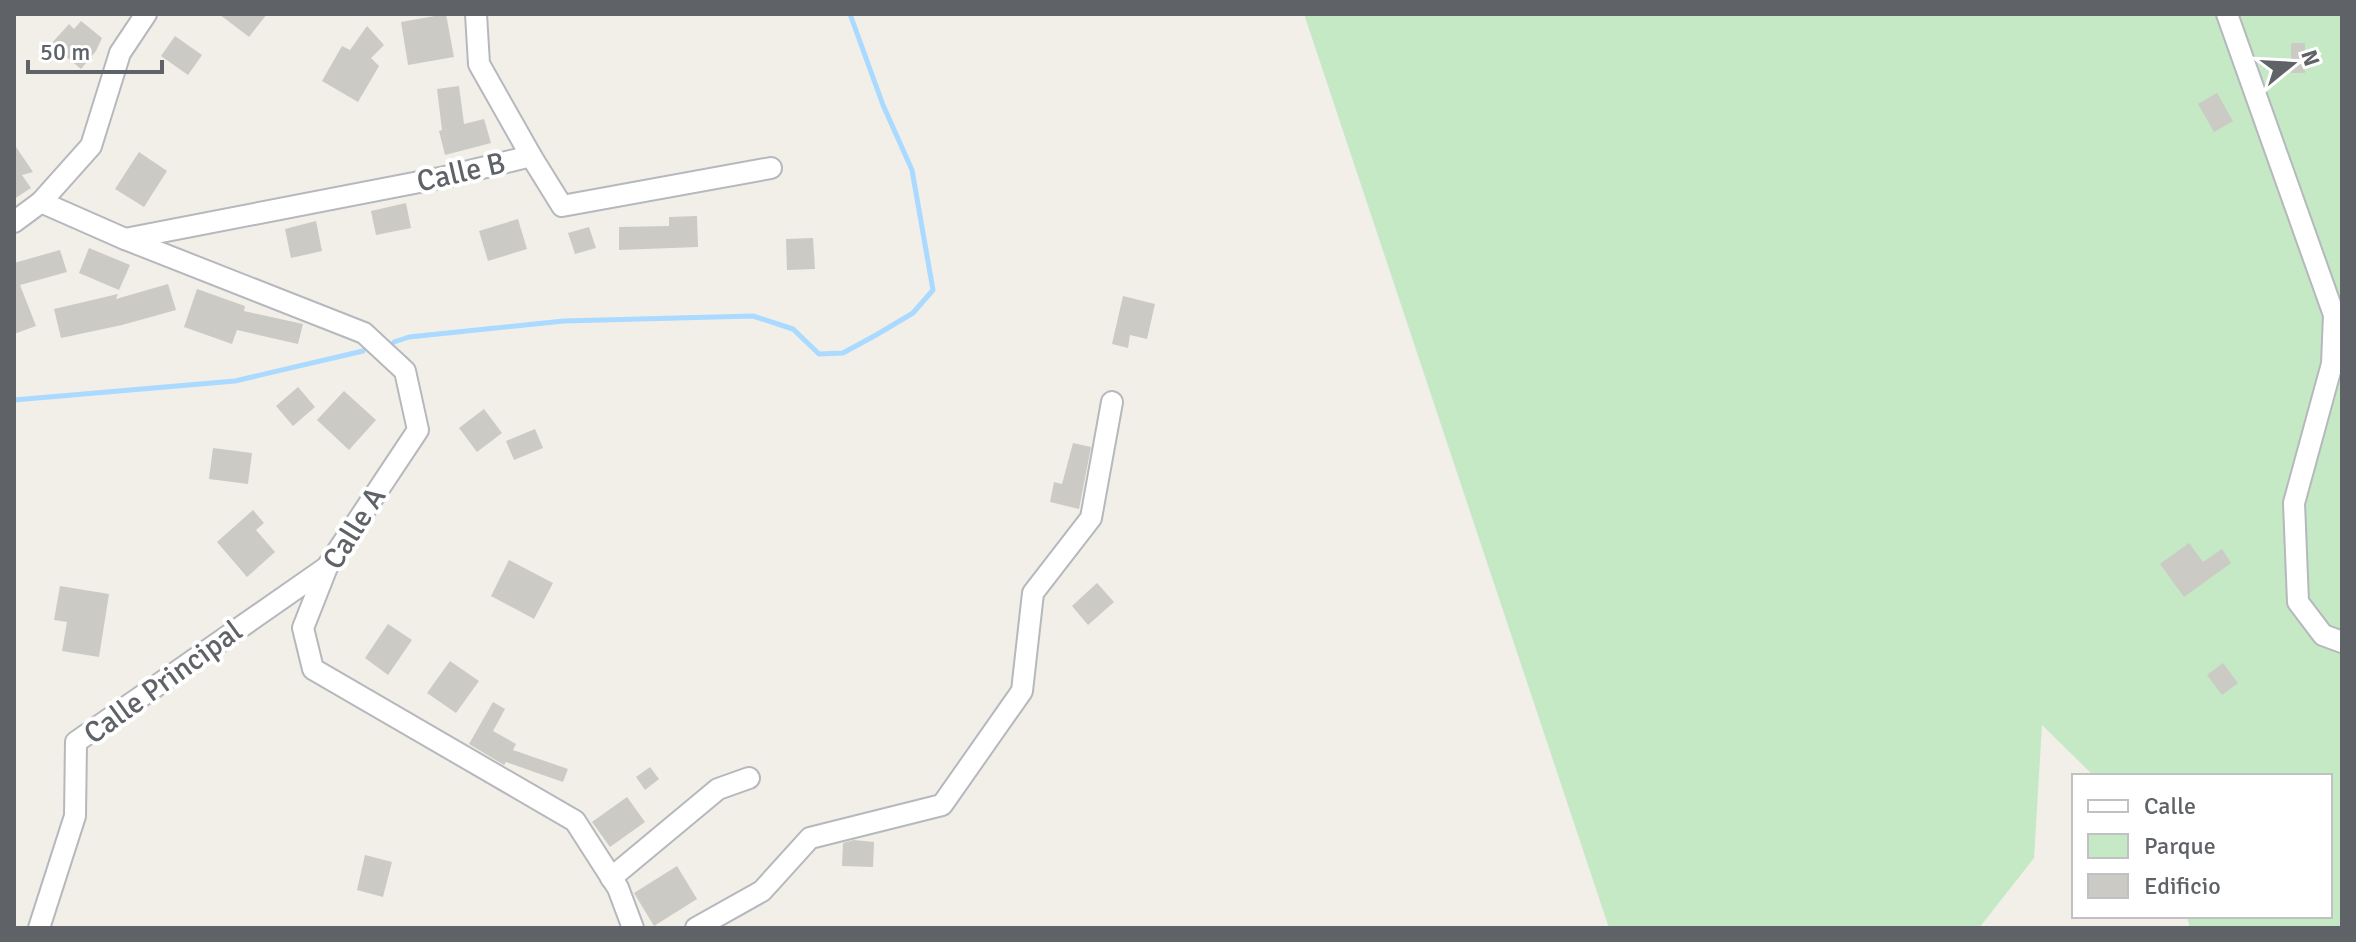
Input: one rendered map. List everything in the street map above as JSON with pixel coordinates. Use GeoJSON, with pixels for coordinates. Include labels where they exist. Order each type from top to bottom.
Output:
{"type":"FeatureCollection","features":[{"type":"Feature","properties":{"kind":"street"},"geometry":{"type":"LineString","coordinates":[[14,222],[41,202],[91,146],[120,53],[146,14]]}},
{"type":"Feature","properties":{"kind":"street"},"geometry":{"type":"LineString","coordinates":[[476,14],[479,64],[531,156]]}},
{"type":"Feature","properties":{"kind":"street"},"geometry":{"type":"LineString","coordinates":[[2227,14],[2334,315],[2332,364],[2294,503],[2298,602],[2323,635],[2342,642]]}},
{"type":"Feature","properties":{"kind":"street","name":"Calle B"},"geometry":{"type":"LineString","coordinates":[[125,239],[445,177],[531,156],[562,206],[771,168]]}},
{"type":"Feature","properties":{"kind":"street","name":"Calle A"},"geometry":{"type":"LineString","coordinates":[[41,202],[125,239],[364,333],[405,371],[418,430],[327,567],[303,628],[313,669],[575,821],[611,878],[633,928]]}},
{"type":"Feature","properties":{"kind":"street"},"geometry":{"type":"LineString","coordinates":[[696,928],[762,891],[810,838],[942,805],[1022,691],[1033,593],[1091,518],[1112,402]]}},
{"type":"Feature","properties":{"kind":"street","name":"Calle Principal"},"geometry":{"type":"LineString","coordinates":[[39,928],[75,816],[76,742],[327,567]]}},
{"type":"Feature","properties":{"kind":"street"},"geometry":{"type":"LineString","coordinates":[[611,878],[718,789],[749,778]]}},
{"type":"Feature","properties":{"kind":"green space"},"geometry":{"type":"Polygon","coordinates":[[[1304,14],[2342,14],[2342,928],[2190,928],[2188,918],[2332,918],[2332,774],[2092,774],[2042,725],[2034,858],[1979,928],[1609,928],[1304,14]]]}},
{"type":"Feature","properties":{"kind":"building"},"geometry":{"type":"Polygon","coordinates":[[[219,14],[267,14],[249,37],[219,14]]]}},
{"type":"Feature","properties":{"kind":"building"},"geometry":{"type":"Polygon","coordinates":[[[446,14],[454,57],[408,65],[401,22],[446,14]]]}},
{"type":"Feature","properties":{"kind":"building"},"geometry":{"type":"Polygon","coordinates":[[[81,21],[102,38],[81,69],[51,44],[69,24],[74,29],[81,21]]]}},
{"type":"Feature","properties":{"kind":"building"},"geometry":{"type":"Polygon","coordinates":[[[367,26],[384,45],[371,58],[379,66],[358,102],[322,81],[342,46],[350,50],[367,26]]]}},
{"type":"Feature","properties":{"kind":"building"},"geometry":{"type":"Polygon","coordinates":[[[175,36],[202,55],[188,75],[161,56],[175,36]]]}},
{"type":"Feature","properties":{"kind":"building"},"geometry":{"type":"Polygon","coordinates":[[[2291,43],[2305,43],[2305,73],[2291,73],[2291,43]]]}},
{"type":"Feature","properties":{"kind":"building"},"geometry":{"type":"Polygon","coordinates":[[[459,86],[464,124],[484,119],[491,143],[445,155],[439,131],[442,130],[437,89],[459,86]]]}},
{"type":"Feature","properties":{"kind":"building"},"geometry":{"type":"Polygon","coordinates":[[[2217,93],[2233,121],[2214,132],[2198,104],[2217,93]]]}},
{"type":"Feature","properties":{"kind":"building"},"geometry":{"type":"Polygon","coordinates":[[[14,144],[33,172],[22,175],[31,188],[14,199],[14,144]]]}},
{"type":"Feature","properties":{"kind":"building"},"geometry":{"type":"Polygon","coordinates":[[[139,152],[167,171],[144,207],[115,189],[139,152]]]}},
{"type":"Feature","properties":{"kind":"building"},"geometry":{"type":"Polygon","coordinates":[[[406,203],[411,228],[376,235],[371,211],[406,203]]]}},
{"type":"Feature","properties":{"kind":"building"},"geometry":{"type":"Polygon","coordinates":[[[697,216],[698,247],[619,250],[619,227],[669,226],[669,217],[697,216]]]}},
{"type":"Feature","properties":{"kind":"building"},"geometry":{"type":"Polygon","coordinates":[[[518,219],[527,249],[488,261],[479,231],[518,219]]]}},
{"type":"Feature","properties":{"kind":"building"},"geometry":{"type":"Polygon","coordinates":[[[316,221],[322,251],[291,258],[285,229],[316,221]]]}},
{"type":"Feature","properties":{"kind":"building"},"geometry":{"type":"Polygon","coordinates":[[[589,227],[596,248],[575,254],[568,233],[589,227]]]}},
{"type":"Feature","properties":{"kind":"building"},"geometry":{"type":"Polygon","coordinates":[[[813,238],[815,269],[787,270],[786,239],[813,238]]]}},
{"type":"Feature","properties":{"kind":"building"},"geometry":{"type":"Polygon","coordinates":[[[89,248],[130,265],[119,290],[79,273],[89,248]]]}},
{"type":"Feature","properties":{"kind":"building"},"geometry":{"type":"Polygon","coordinates":[[[60,250],[67,272],[20,285],[36,326],[14,334],[14,263],[60,250]]]}},
{"type":"Feature","properties":{"kind":"building"},"geometry":{"type":"Polygon","coordinates":[[[168,284],[176,310],[61,338],[54,309],[118,294],[116,299],[168,284]]]}},
{"type":"Feature","properties":{"kind":"building"},"geometry":{"type":"Polygon","coordinates":[[[197,289],[245,306],[244,311],[303,324],[298,344],[237,330],[232,344],[184,327],[197,289]]]}},
{"type":"Feature","properties":{"kind":"building"},"geometry":{"type":"Polygon","coordinates":[[[1123,296],[1155,304],[1147,339],[1130,335],[1128,348],[1112,344],[1123,296]]]}},
{"type":"Feature","properties":{"kind":"building"},"geometry":{"type":"Polygon","coordinates":[[[298,387],[315,407],[293,426],[276,406],[298,387]]]}},
{"type":"Feature","properties":{"kind":"building"},"geometry":{"type":"Polygon","coordinates":[[[344,391],[376,420],[349,450],[317,420],[344,391]]]}},
{"type":"Feature","properties":{"kind":"building"},"geometry":{"type":"Polygon","coordinates":[[[484,409],[502,433],[477,452],[459,428],[484,409]]]}},
{"type":"Feature","properties":{"kind":"building"},"geometry":{"type":"Polygon","coordinates":[[[535,429],[543,448],[514,460],[506,441],[535,429]]]}},
{"type":"Feature","properties":{"kind":"building"},"geometry":{"type":"Polygon","coordinates":[[[1073,443],[1091,447],[1079,509],[1050,502],[1054,482],[1062,484],[1073,443]]]}},
{"type":"Feature","properties":{"kind":"building"},"geometry":{"type":"Polygon","coordinates":[[[213,448],[252,453],[248,484],[209,479],[213,448]]]}},
{"type":"Feature","properties":{"kind":"building"},"geometry":{"type":"Polygon","coordinates":[[[253,510],[264,523],[256,530],[275,552],[247,577],[217,542],[253,510]]]}},
{"type":"Feature","properties":{"kind":"building"},"geometry":{"type":"Polygon","coordinates":[[[2189,543],[2203,562],[2222,549],[2231,563],[2184,597],[2160,564],[2189,543]]]}},
{"type":"Feature","properties":{"kind":"building"},"geometry":{"type":"Polygon","coordinates":[[[509,560],[553,583],[534,619],[491,596],[509,560]]]}},
{"type":"Feature","properties":{"kind":"building"},"geometry":{"type":"Polygon","coordinates":[[[1097,583],[1114,602],[1088,625],[1072,606],[1097,583]]]}},
{"type":"Feature","properties":{"kind":"building"},"geometry":{"type":"Polygon","coordinates":[[[60,586],[109,594],[99,657],[62,651],[67,622],[54,620],[60,586]]]}},
{"type":"Feature","properties":{"kind":"building"},"geometry":{"type":"Polygon","coordinates":[[[388,624],[412,640],[388,675],[365,658],[388,624]]]}},
{"type":"Feature","properties":{"kind":"building"},"geometry":{"type":"Polygon","coordinates":[[[450,661],[479,681],[456,713],[427,693],[450,661]]]}},
{"type":"Feature","properties":{"kind":"building"},"geometry":{"type":"Polygon","coordinates":[[[2223,663],[2238,683],[2222,695],[2207,675],[2223,663]]]}},
{"type":"Feature","properties":{"kind":"building"},"geometry":{"type":"Polygon","coordinates":[[[493,702],[505,709],[493,731],[516,744],[513,750],[568,769],[563,782],[506,762],[504,765],[469,744],[493,702]]]}},
{"type":"Feature","properties":{"kind":"building"},"geometry":{"type":"Polygon","coordinates":[[[650,767],[659,779],[645,790],[636,777],[650,767]]]}},
{"type":"Feature","properties":{"kind":"building"},"geometry":{"type":"Polygon","coordinates":[[[627,797],[645,822],[610,847],[592,822],[627,797]]]}},
{"type":"Feature","properties":{"kind":"building"},"geometry":{"type":"Polygon","coordinates":[[[854,840],[874,842],[873,867],[842,866],[843,843],[854,840]]]}},
{"type":"Feature","properties":{"kind":"building"},"geometry":{"type":"Polygon","coordinates":[[[365,855],[392,862],[383,897],[357,890],[365,855]]]}},
{"type":"Feature","properties":{"kind":"building"},"geometry":{"type":"Polygon","coordinates":[[[677,866],[697,899],[654,926],[634,893],[677,866]]]}},
{"type":"Feature","properties":{"kind":"waterway"},"geometry":{"type":"LineString","coordinates":[[394,342],[409,337],[564,321],[753,316],[793,329],[819,354],[843,353],[913,313],[933,290],[912,170],[883,105],[850,14]]}},
{"type":"Feature","properties":{"kind":"waterway"},"geometry":{"type":"LineString","coordinates":[[14,400],[235,381],[363,351]]}}]}
